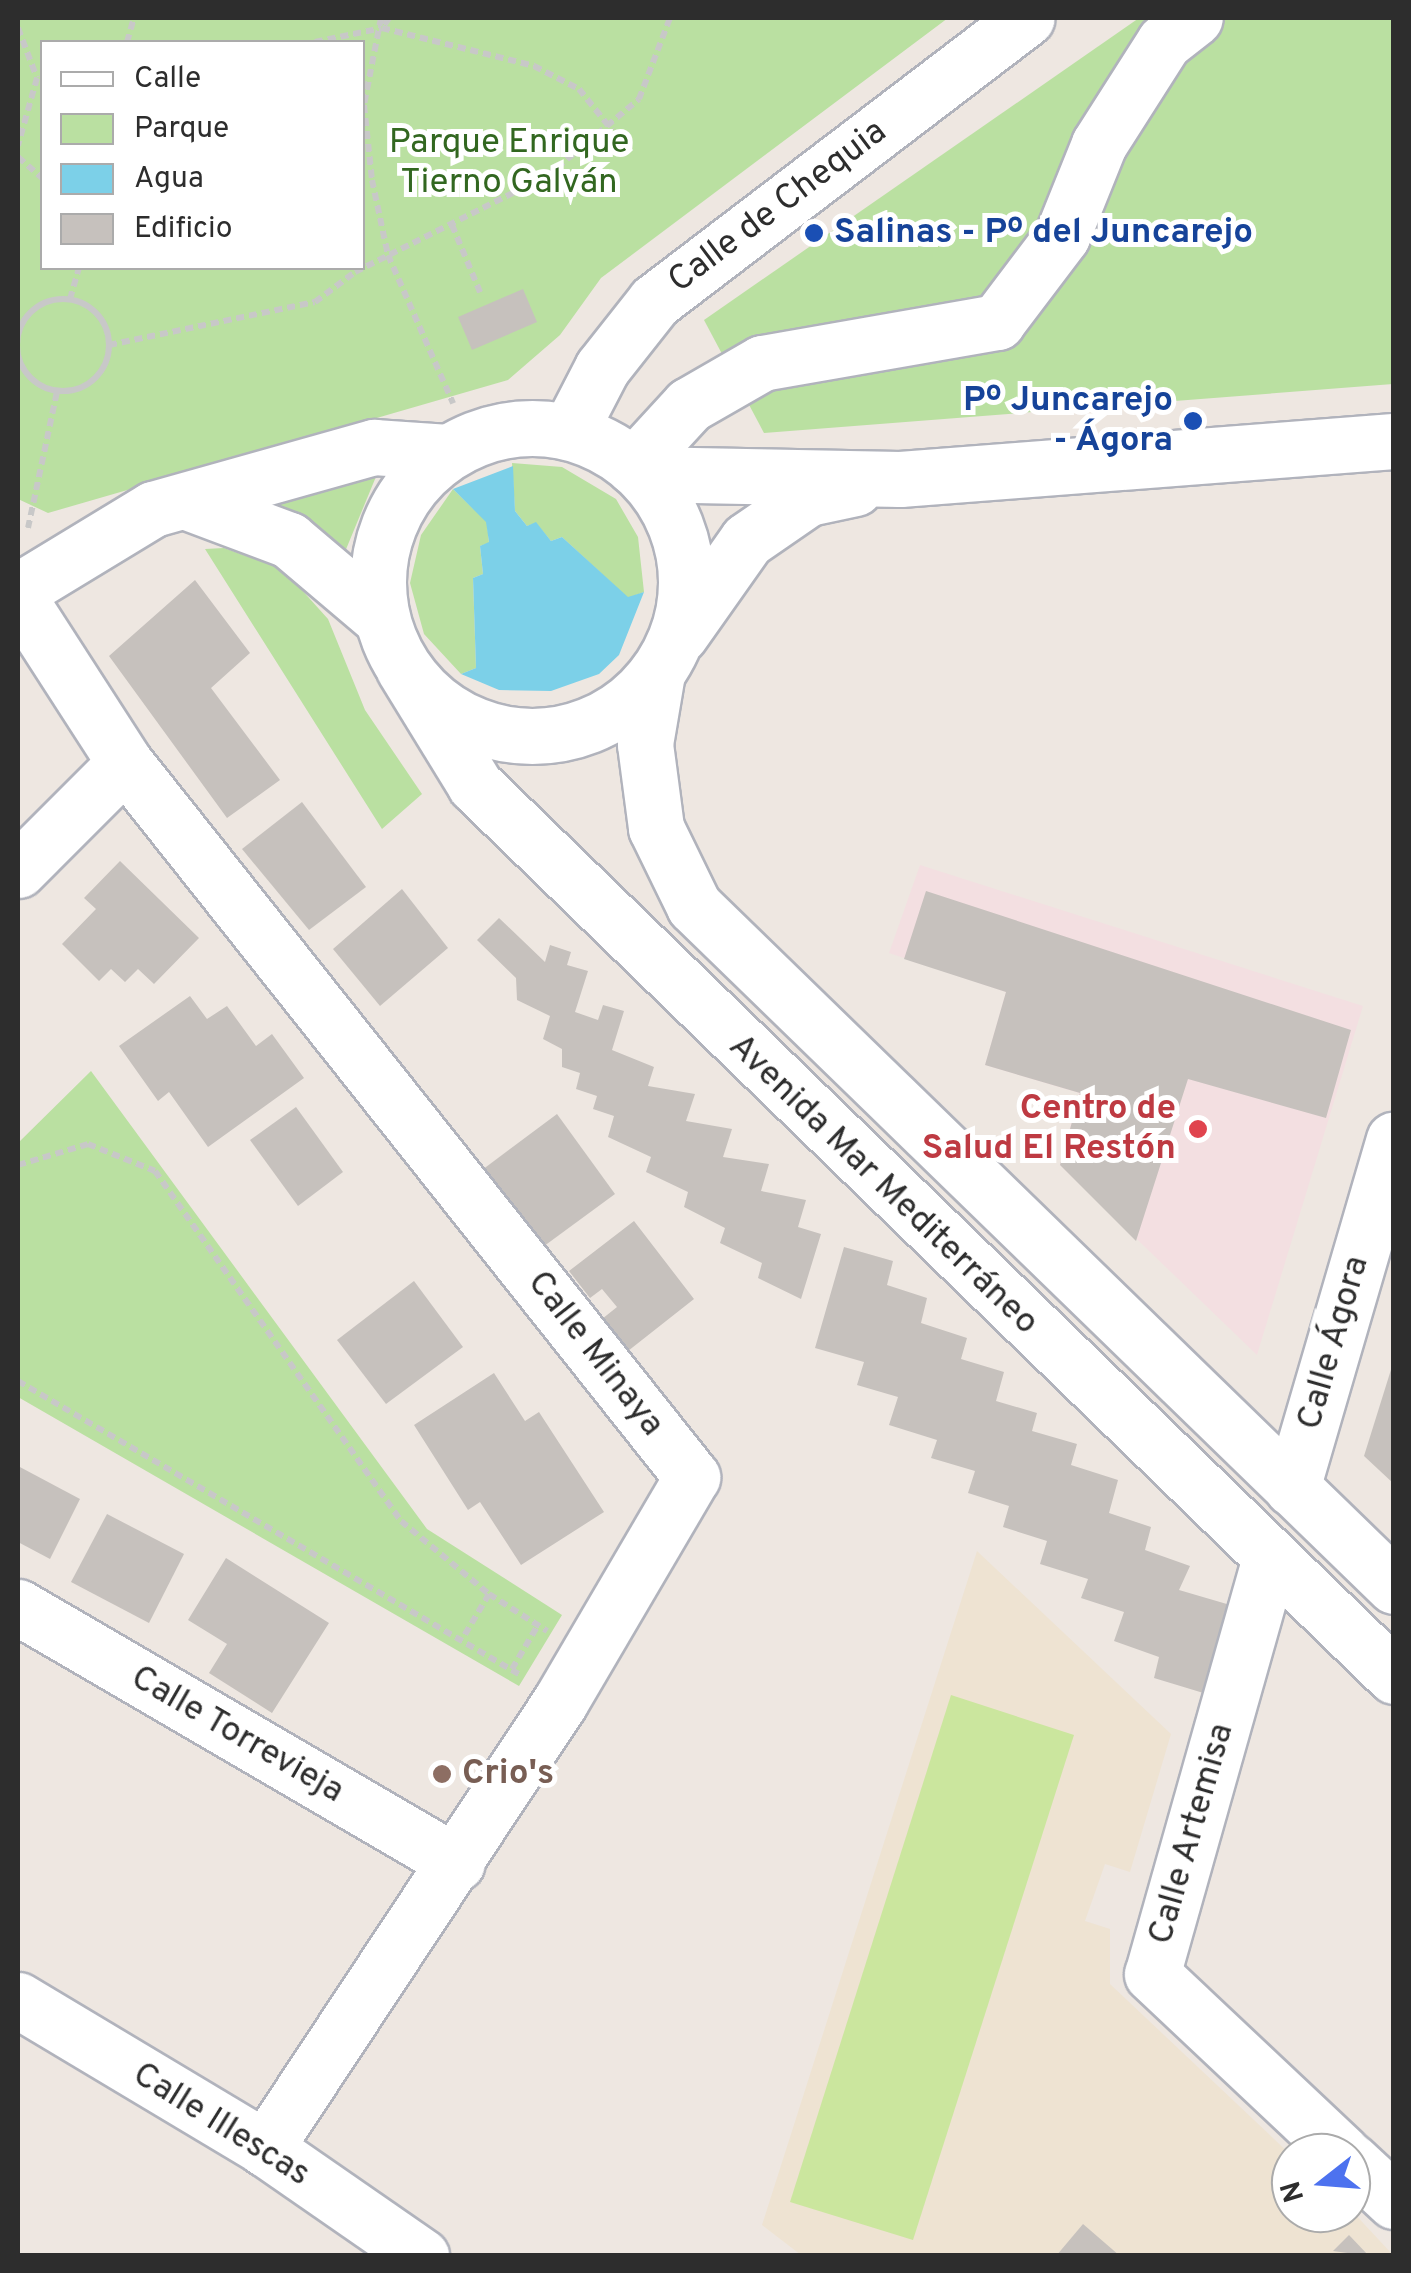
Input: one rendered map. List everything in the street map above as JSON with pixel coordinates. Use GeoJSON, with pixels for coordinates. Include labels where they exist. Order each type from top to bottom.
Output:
{"type":"FeatureCollection","features":[{"type":"Feature","properties":{"kind":"street","name":"Calle de Chequia"},"geometry":{"type":"LineString","coordinates":[[569,432],[602,368],[655,301],[1027,18]]}},
{"type":"Feature","properties":{"kind":"street"},"geometry":{"type":"LineString","coordinates":[[638,470],[689,406],[762,363],[997,322],[1062,236],[1099,144],[1155,57],[1196,18]]}},
{"type":"Feature","properties":{"kind":"street"},"geometry":{"type":"LineString","coordinates":[[20,576],[153,509],[190,502],[374,447],[459,446],[519,428],[569,432],[638,470],[900,478],[1394,441]]}},
{"type":"Feature","properties":{"kind":"street"},"geometry":{"type":"LineString","coordinates":[[459,446],[412,484],[388,524],[378,571],[381,618],[404,669],[452,713],[530,738],[593,723],[666,657],[747,540],[808,498],[900,478]]}},
{"type":"Feature","properties":{"kind":"street"},"geometry":{"type":"LineString","coordinates":[[638,470],[682,547],[686,595],[666,657]]}},
{"type":"Feature","properties":{"kind":"street"},"geometry":{"type":"LineString","coordinates":[[190,502],[289,540],[381,618]]}},
{"type":"Feature","properties":{"kind":"street","name":"Calle Minaya"},"geometry":{"type":"LineString","coordinates":[[20,576],[125,763],[692,1477],[458,1863],[265,2148]]}},
{"type":"Feature","properties":{"kind":"street","name":"Avenida Mar Mediterráneo"},"geometry":{"type":"LineString","coordinates":[[666,657],[646,744],[656,828],[694,906],[1394,1586]]}},
{"type":"Feature","properties":{"kind":"street","name":"Avenida Mar Mediterráneo"},"geometry":{"type":"LineString","coordinates":[[404,669],[474,785],[1394,1676]]}},
{"type":"Feature","properties":{"kind":"street"},"geometry":{"type":"LineString","coordinates":[[18,870],[125,763]]}},
{"type":"Feature","properties":{"kind":"street","name":"Calle Ágora"},"geometry":{"type":"LineString","coordinates":[[1292,1488],[1394,1140]]}},
{"type":"Feature","properties":{"kind":"street","name":"Calle Artemisa"},"geometry":{"type":"LineString","coordinates":[[1270,1558],[1152,1974],[1321,2133]]}},
{"type":"Feature","properties":{"kind":"street","name":"Calle Torrevieja"},"geometry":{"type":"LineString","coordinates":[[18,1608],[458,1863]]}},
{"type":"Feature","properties":{"kind":"street","name":"Calle Illescas"},"geometry":{"type":"LineString","coordinates":[[18,2000],[265,2148],[421,2256]]}},
{"type":"Feature","properties":{"kind":"street"},"geometry":{"type":"LineString","coordinates":[[1371,2180],[1394,2201]]}},
{"type":"Feature","properties":{"kind":"path"},"geometry":{"type":"LineString","coordinates":[[125,18],[128,32]]}},
{"type":"Feature","properties":{"kind":"path"},"geometry":{"type":"LineString","coordinates":[[127,40],[134,18]]}},
{"type":"Feature","properties":{"kind":"path"},"geometry":{"type":"LineString","coordinates":[[365,101],[382,28],[380,18]]}},
{"type":"Feature","properties":{"kind":"path"},"geometry":{"type":"LineString","coordinates":[[382,28],[390,18]]}},
{"type":"Feature","properties":{"kind":"path"},"geometry":{"type":"LineString","coordinates":[[365,270],[452,225],[612,130],[639,99],[670,18]]}},
{"type":"Feature","properties":{"kind":"path"},"geometry":{"type":"LineString","coordinates":[[18,28],[37,78],[18,145]]}},
{"type":"Feature","properties":{"kind":"path"},"geometry":{"type":"LineString","coordinates":[[325,40],[382,28],[534,66],[579,89],[612,130]]}},
{"type":"Feature","properties":{"kind":"path"},"geometry":{"type":"LineString","coordinates":[[365,111],[388,255],[459,446]]}},
{"type":"Feature","properties":{"kind":"path"},"geometry":{"type":"LineString","coordinates":[[18,156],[40,176]]}},
{"type":"Feature","properties":{"kind":"path"},"geometry":{"type":"LineString","coordinates":[[452,225],[480,292]]}},
{"type":"Feature","properties":{"kind":"path"},"geometry":{"type":"LineString","coordinates":[[70,300],[78,270]]}},
{"type":"Feature","properties":{"kind":"path"},"geometry":{"type":"LineString","coordinates":[[109,345],[314,302],[364,270]]}},
{"type":"Feature","properties":{"kind":"path"},"geometry":{"type":"LineString","coordinates":[[70,300],[102,320],[109,345],[87,384],[57,391],[32,378],[18,353],[30,313],[70,300]]}},
{"type":"Feature","properties":{"kind":"path"},"geometry":{"type":"LineString","coordinates":[[20,576],[57,391]]}},
{"type":"Feature","properties":{"kind":"path"},"geometry":{"type":"LineString","coordinates":[[18,1164],[88,1144],[155,1171],[402,1521],[489,1594],[538,1626],[573,1679]]}},
{"type":"Feature","properties":{"kind":"path"},"geometry":{"type":"LineString","coordinates":[[18,1381],[464,1636],[512,1669],[573,1679]]}},
{"type":"Feature","properties":{"kind":"path"},"geometry":{"type":"LineString","coordinates":[[464,1636],[489,1594]]}},
{"type":"Feature","properties":{"kind":"path"},"geometry":{"type":"LineString","coordinates":[[512,1669],[538,1626]]}},
{"type":"Feature","properties":{"kind":"shaded area","name":"Centro de Salud El Restón"},"geometry":{"type":"Polygon","coordinates":[[[920,865],[1363,1006],[1257,1355],[1060,1165],[1079,1093],[985,1065],[1006,992],[889,953],[920,865]]]}},
{"type":"Feature","properties":{"kind":"shaded area"},"geometry":{"type":"Polygon","coordinates":[[[977,1551],[1171,1734],[1130,1872],[1105,1864],[1085,1921],[1110,1929],[1110,1984],[1271,2136],[1271,2233],[1371,2231],[1393,2255],[801,2255],[762,2225],[977,1551]]]}},
{"type":"Feature","properties":{"kind":"green space","name":"Parque Enrique Tierno Galván"},"geometry":{"type":"Polygon","coordinates":[[[18,18],[948,18],[601,278],[560,335],[508,380],[48,513],[18,499],[18,18]]]}},
{"type":"Feature","properties":{"kind":"green space"},"geometry":{"type":"Polygon","coordinates":[[[1139,18],[1393,18],[1393,384],[764,433],[704,320],[1139,18]]]}},
{"type":"Feature","properties":{"kind":"green space"},"geometry":{"type":"Polygon","coordinates":[[[512,463],[562,467],[616,499],[638,537],[644,592],[628,598],[562,537],[551,541],[536,523],[527,526],[515,511],[512,463]]]}},
{"type":"Feature","properties":{"kind":"green space"},"geometry":{"type":"Polygon","coordinates":[[[380,467],[342,559],[245,505],[380,467]]]}},
{"type":"Feature","properties":{"kind":"green space"},"geometry":{"type":"Polygon","coordinates":[[[453,489],[487,522],[489,543],[480,546],[483,574],[473,578],[476,668],[461,674],[424,634],[410,583],[421,535],[453,489]]]}},
{"type":"Feature","properties":{"kind":"green space"},"geometry":{"type":"Polygon","coordinates":[[[224,548],[283,569],[328,619],[365,710],[422,794],[382,829],[205,549],[224,548]]]}},
{"type":"Feature","properties":{"kind":"green space"},"geometry":{"type":"Polygon","coordinates":[[[91,1071],[427,1529],[562,1615],[519,1686],[18,1397],[18,1143],[91,1071]]]}},
{"type":"Feature","properties":{"kind":"green space"},"geometry":{"type":"Polygon","coordinates":[[[951,1695],[1074,1735],[913,2240],[790,2202],[951,1695]]]}},
{"type":"Feature","properties":{"kind":"water"},"geometry":{"type":"Polygon","coordinates":[[[513,466],[515,511],[527,526],[536,522],[551,541],[562,537],[628,597],[644,592],[619,655],[599,674],[551,691],[499,690],[461,674],[476,668],[473,578],[483,574],[480,546],[489,542],[486,522],[453,489],[513,466]]]}},
{"type":"Feature","properties":{"kind":"building"},"geometry":{"type":"Polygon","coordinates":[[[523,289],[537,322],[472,350],[458,317],[523,289]]]}},
{"type":"Feature","properties":{"kind":"building"},"geometry":{"type":"Polygon","coordinates":[[[195,580],[250,653],[211,688],[280,780],[227,818],[109,656],[195,580]]]}},
{"type":"Feature","properties":{"kind":"building"},"geometry":{"type":"Polygon","coordinates":[[[302,802],[366,887],[309,930],[242,849],[302,802]]]}},
{"type":"Feature","properties":{"kind":"building"},"geometry":{"type":"Polygon","coordinates":[[[120,861],[199,938],[154,984],[138,969],[125,982],[111,969],[99,981],[62,944],[96,909],[84,898],[120,861]]]}},
{"type":"Feature","properties":{"kind":"building"},"geometry":{"type":"Polygon","coordinates":[[[402,889],[448,948],[380,1006],[333,949],[402,889]]]}},
{"type":"Feature","properties":{"kind":"building"},"geometry":{"type":"Polygon","coordinates":[[[926,891],[1351,1030],[1326,1118],[1188,1079],[1136,1241],[1060,1165],[1080,1093],[985,1065],[1006,992],[904,959],[926,891]]]}},
{"type":"Feature","properties":{"kind":"building"},"geometry":{"type":"Polygon","coordinates":[[[499,918],[545,962],[550,945],[571,952],[567,965],[588,971],[575,1012],[598,1020],[603,1005],[624,1011],[612,1050],[654,1067],[648,1086],[695,1094],[686,1121],[732,1129],[723,1157],[769,1164],[761,1191],[806,1200],[798,1227],[821,1234],[801,1299],[758,1278],[762,1263],[720,1243],[725,1228],[684,1207],[688,1192],[646,1172],[651,1157],[608,1137],[614,1116],[593,1109],[597,1096],[576,1089],[580,1073],[562,1067],[562,1049],[543,1039],[550,1016],[517,1000],[516,978],[477,940],[499,918]]]}},
{"type":"Feature","properties":{"kind":"building"},"geometry":{"type":"Polygon","coordinates":[[[190,996],[207,1019],[227,1006],[256,1046],[272,1034],[304,1078],[208,1147],[169,1092],[158,1101],[119,1046],[190,996]]]}},
{"type":"Feature","properties":{"kind":"building"},"geometry":{"type":"Polygon","coordinates":[[[296,1107],[343,1172],[298,1206],[250,1140],[296,1107]]]}},
{"type":"Feature","properties":{"kind":"building"},"geometry":{"type":"Polygon","coordinates":[[[557,1114],[615,1194],[536,1252],[478,1173],[557,1114]]]}},
{"type":"Feature","properties":{"kind":"building"},"geometry":{"type":"Polygon","coordinates":[[[634,1221],[694,1299],[628,1351],[602,1319],[617,1307],[602,1289],[590,1298],[569,1271],[634,1221]]]}},
{"type":"Feature","properties":{"kind":"building"},"geometry":{"type":"Polygon","coordinates":[[[844,1247],[893,1261],[887,1285],[927,1298],[921,1323],[967,1338],[961,1359],[1004,1372],[996,1401],[1037,1413],[1032,1431],[1077,1444],[1071,1465],[1118,1480],[1109,1513],[1151,1527],[1145,1550],[1190,1566],[1179,1590],[1237,1607],[1210,1695],[1154,1678],[1159,1657],[1114,1641],[1124,1612],[1081,1598],[1088,1579],[1040,1564],[1047,1541],[1003,1527],[1009,1506],[968,1493],[975,1471],[931,1458],[937,1440],[889,1425],[898,1397],[857,1385],[864,1362],[815,1348],[844,1247]]]}},
{"type":"Feature","properties":{"kind":"building"},"geometry":{"type":"Polygon","coordinates":[[[414,1281],[463,1347],[386,1404],[337,1340],[414,1281]]]}},
{"type":"Feature","properties":{"kind":"building"},"geometry":{"type":"Polygon","coordinates":[[[1394,1360],[1394,1484],[1364,1456],[1394,1360]]]}},
{"type":"Feature","properties":{"kind":"building"},"geometry":{"type":"Polygon","coordinates":[[[494,1373],[525,1421],[539,1412],[604,1512],[521,1565],[480,1502],[468,1510],[414,1425],[494,1373]]]}},
{"type":"Feature","properties":{"kind":"building"},"geometry":{"type":"Polygon","coordinates":[[[18,1466],[80,1499],[50,1559],[18,1542],[18,1466]]]}},
{"type":"Feature","properties":{"kind":"building"},"geometry":{"type":"Polygon","coordinates":[[[107,1514],[184,1554],[149,1623],[71,1582],[107,1514]]]}},
{"type":"Feature","properties":{"kind":"building"},"geometry":{"type":"Polygon","coordinates":[[[226,1558],[329,1623],[272,1713],[209,1673],[227,1644],[188,1620],[226,1558]]]}},
{"type":"Feature","properties":{"kind":"building"},"geometry":{"type":"Polygon","coordinates":[[[1083,2224],[1120,2256],[1056,2256],[1083,2224]]]}},
{"type":"Feature","properties":{"kind":"building"},"geometry":{"type":"Polygon","coordinates":[[[1349,2235],[1369,2256],[1333,2251],[1349,2235]]]}},
{"type":"Feature","properties":{"kind":"place","name":"Salinas - Pº del Juncarejo"},"geometry":{"type":"Point","coordinates":[814,233]}},
{"type":"Feature","properties":{"kind":"place","name":"Pº Juncarejo - Ágora"},"geometry":{"type":"Point","coordinates":[1193,421]}},
{"type":"Feature","properties":{"kind":"place","name":"Centro de Salud El Restón"},"geometry":{"type":"Point","coordinates":[1198,1129]}},
{"type":"Feature","properties":{"kind":"place","name":"Crio's"},"geometry":{"type":"Point","coordinates":[442,1774]}}]}
